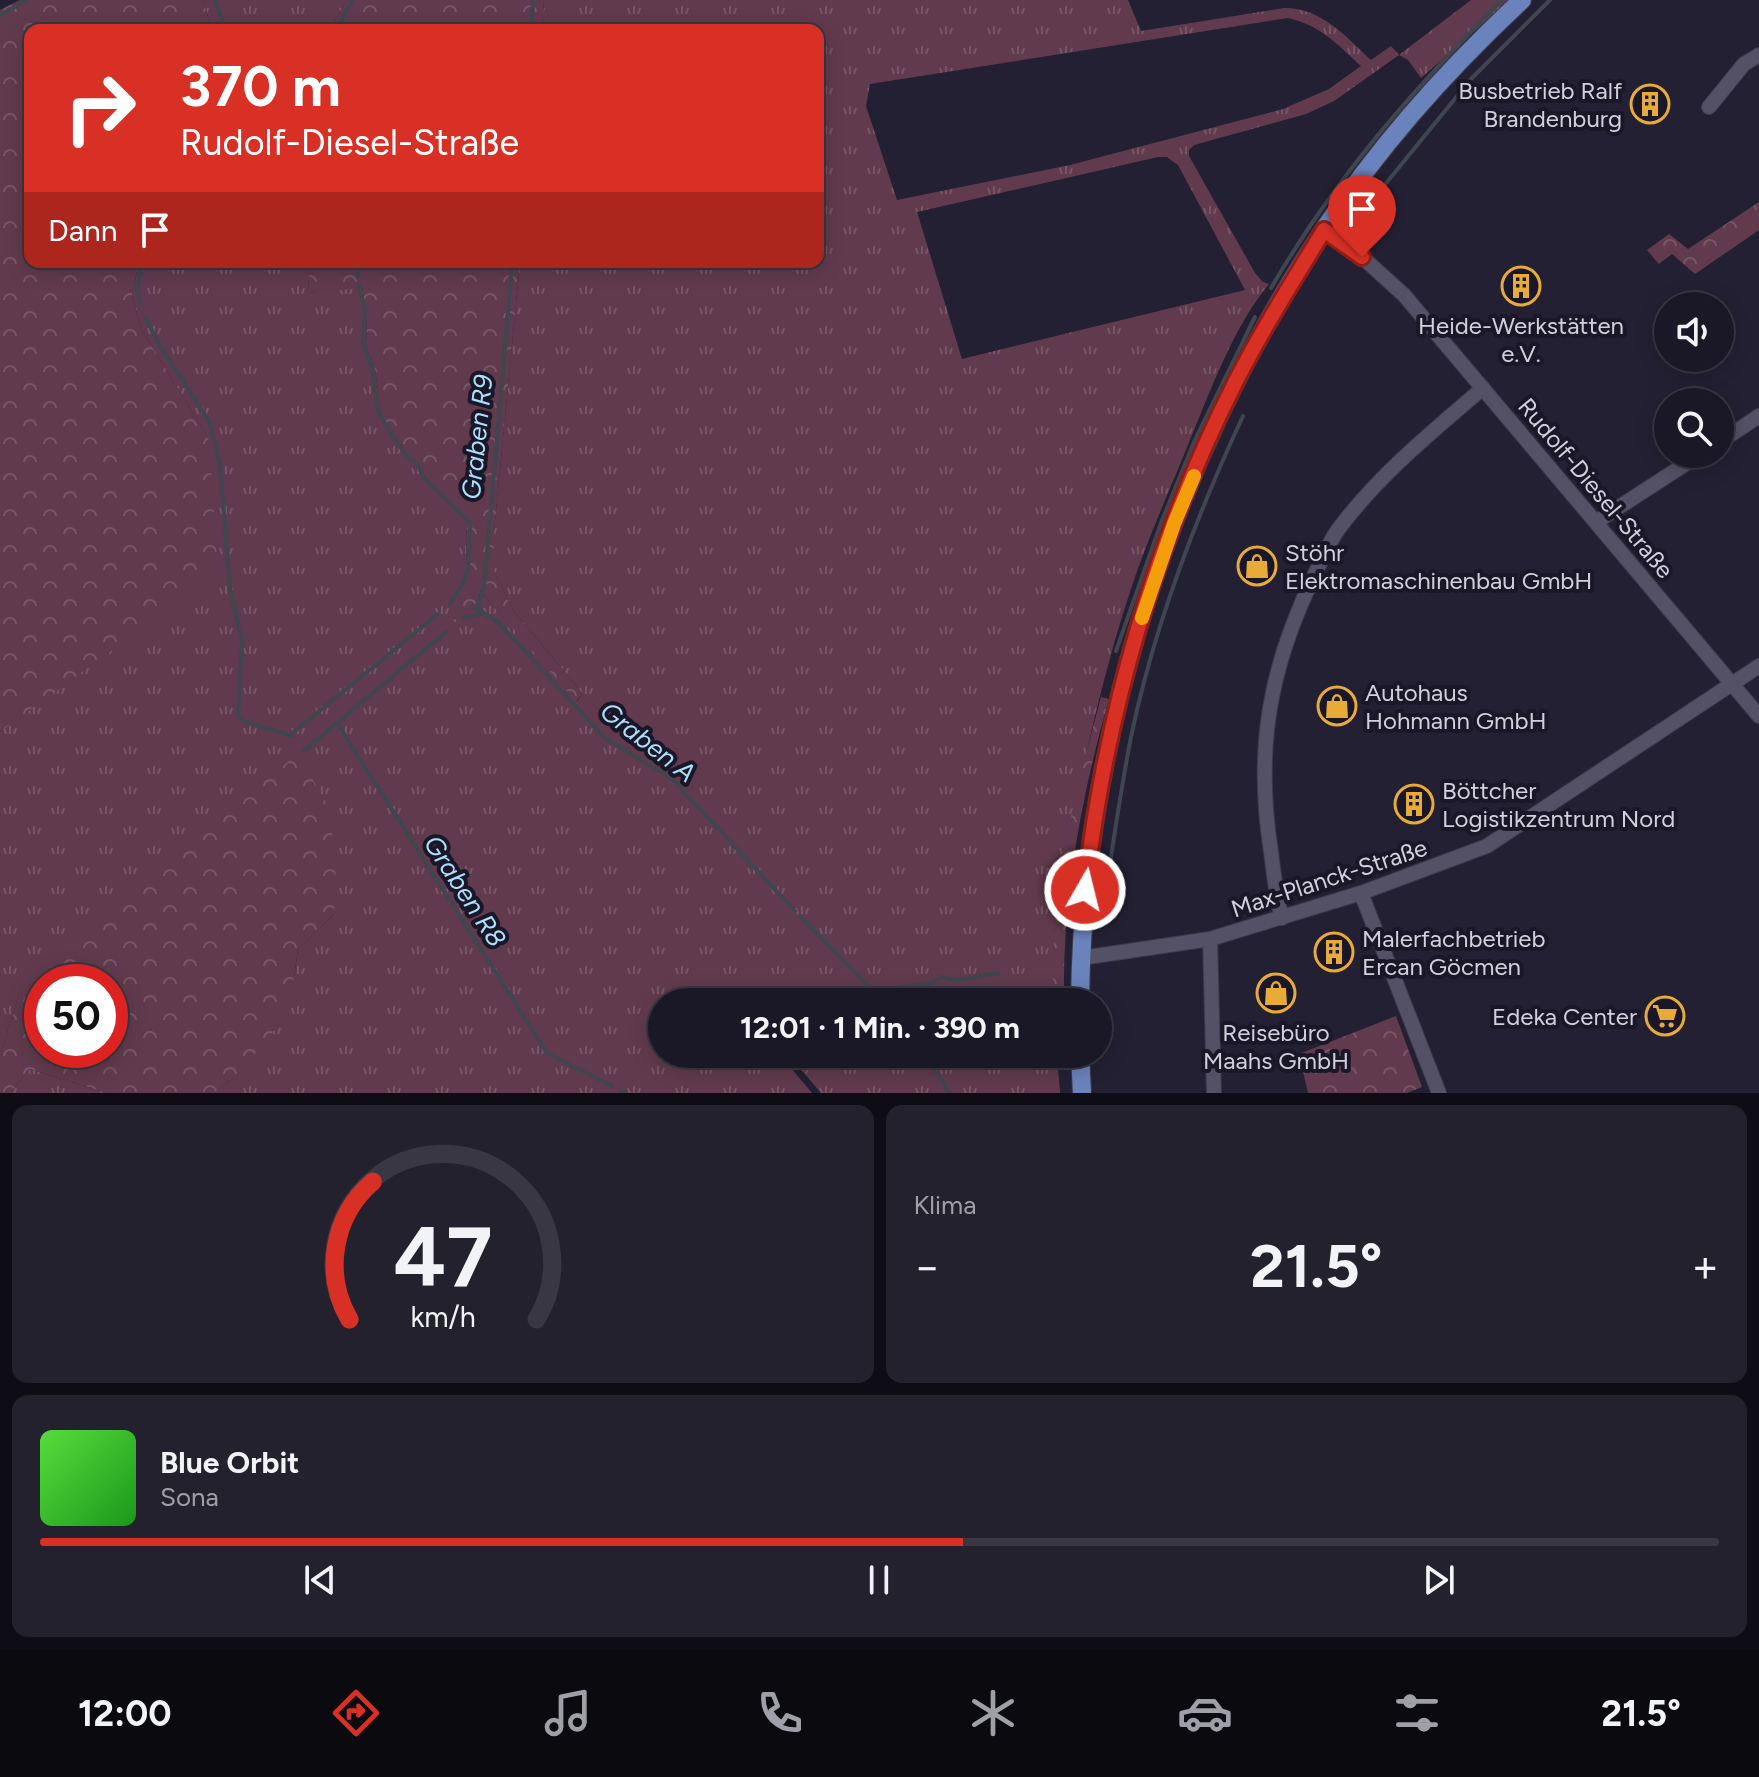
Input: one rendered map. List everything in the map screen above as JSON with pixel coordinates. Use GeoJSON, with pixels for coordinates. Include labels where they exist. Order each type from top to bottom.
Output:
{"type":"FeatureCollection","features":[{"type":"Feature","properties":{"kind":"main road"},"geometry":{"type":"LineString","coordinates":[[1080,988],[1088,868],[1106,762],[1144,613],[1174,524],[1210,436],[1236,380],[1324,230],[1387,144],[1452,69],[1522,0]]}},
{"type":"Feature","properties":{"kind":"main road"},"geometry":{"type":"LineString","coordinates":[[1081,1068],[1082,1093]]}},
{"type":"Feature","properties":{"kind":"street"},"geometry":{"type":"LineString","coordinates":[[1709,107],[1744,64],[1759,55]]}},
{"type":"Feature","properties":{"kind":"street","name":"Rudolf-Diesel-Straße"},"geometry":{"type":"LineString","coordinates":[[1324,230],[1386,277],[1759,716]]}},
{"type":"Feature","properties":{"kind":"street"},"geometry":{"type":"LineString","coordinates":[[1282,918],[1267,830],[1264,782],[1266,725],[1275,674],[1293,618],[1337,530],[1404,454],[1483,388]]}},
{"type":"Feature","properties":{"kind":"street"},"geometry":{"type":"LineString","coordinates":[[1734,433],[1759,416]]}},
{"type":"Feature","properties":{"kind":"street"},"geometry":{"type":"LineString","coordinates":[[1596,522],[1679,468]]}},
{"type":"Feature","properties":{"kind":"street","name":"Max-Planck-Straße"},"geometry":{"type":"LineString","coordinates":[[1081,958],[1210,939],[1361,893],[1487,846],[1759,666]]}},
{"type":"Feature","properties":{"kind":"street"},"geometry":{"type":"LineString","coordinates":[[1361,893],[1439,1093]]}},
{"type":"Feature","properties":{"kind":"street"},"geometry":{"type":"LineString","coordinates":[[1210,939],[1214,1093]]}},
{"type":"Feature","properties":{"kind":"green space"},"geometry":{"type":"Polygon","coordinates":[[[20,0],[203,0],[210,24],[24,24],[24,268],[138,268],[132,295],[141,329],[209,439],[218,573],[0,732],[0,10],[20,0]]]}},
{"type":"Feature","properties":{"kind":"green space"},"geometry":{"type":"Polygon","coordinates":[[[203,0],[347,0],[333,24],[210,24],[203,0]]]}},
{"type":"Feature","properties":{"kind":"green space"},"geometry":{"type":"Polygon","coordinates":[[[347,0],[544,0],[542,24],[333,24],[347,0]]]}},
{"type":"Feature","properties":{"kind":"green space"},"geometry":{"type":"Polygon","coordinates":[[[544,0],[1128,0],[1141,31],[1284,8],[1298,9],[1321,18],[1371,60],[1391,46],[1399,55],[1334,101],[1306,114],[1194,145],[1189,150],[1189,156],[1255,273],[1269,284],[1234,338],[1215,379],[1150,538],[1121,621],[1090,739],[1063,866],[1055,920],[1053,988],[648,988],[648,1068],[791,1068],[812,1093],[214,1093],[233,1078],[294,978],[298,949],[334,914],[328,806],[68,964],[24,964],[24,991],[19,994],[0,1056],[0,732],[112,648],[209,439],[141,329],[132,295],[138,268],[310,268],[308,293],[362,287],[367,313],[366,346],[375,368],[380,405],[427,479],[467,518],[466,572],[454,622],[484,595],[577,701],[583,694],[513,610],[494,571],[494,532],[519,268],[824,268],[824,24],[542,24],[544,0]],[[1288,18],[870,84],[866,106],[897,200],[1070,165],[1283,109],[1329,89],[1361,66],[1310,25],[1288,18]],[[1158,157],[917,212],[962,359],[1245,290],[1178,165],[1167,157],[1158,157]]]}},
{"type":"Feature","properties":{"kind":"green space"},"geometry":{"type":"Polygon","coordinates":[[[1471,0],[1510,0],[1421,78],[1408,60],[1399,55],[1471,0]]]}},
{"type":"Feature","properties":{"kind":"green space"},"geometry":{"type":"Polygon","coordinates":[[[1759,202],[1759,230],[1695,274],[1672,254],[1659,264],[1647,250],[1669,234],[1688,249],[1759,202]]]}},
{"type":"Feature","properties":{"kind":"green space"},"geometry":{"type":"Polygon","coordinates":[[[310,268],[519,268],[494,532],[494,571],[513,610],[583,694],[576,701],[484,595],[453,624],[466,572],[467,518],[427,479],[387,423],[380,406],[375,368],[366,346],[367,313],[362,288],[308,293],[310,268]]]}},
{"type":"Feature","properties":{"kind":"green space"},"geometry":{"type":"Polygon","coordinates":[[[1101,697],[1109,699],[1075,849],[1066,925],[1064,988],[1054,988],[1059,886],[1101,697]]]}},
{"type":"Feature","properties":{"kind":"green space"},"geometry":{"type":"Polygon","coordinates":[[[298,754],[328,806],[336,860],[334,914],[298,949],[294,978],[280,1024],[233,1078],[214,1093],[107,1093],[30,1069],[10,1093],[0,1093],[0,1056],[24,986],[24,1068],[128,1068],[128,964],[39,963],[298,754]]]}},
{"type":"Feature","properties":{"kind":"green space"},"geometry":{"type":"Polygon","coordinates":[[[1396,1016],[1422,1087],[1407,1093],[1308,1093],[1299,1054],[1396,1016]]]}},
{"type":"Feature","properties":{"kind":"green space"},"geometry":{"type":"Polygon","coordinates":[[[800,1068],[1058,1068],[1060,1093],[821,1093],[800,1068]]]}},
{"type":"Feature","properties":{"kind":"green space"},"geometry":{"type":"Polygon","coordinates":[[[30,1069],[107,1093],[10,1093],[30,1069]]]}},
{"type":"Feature","properties":{"kind":"waterway"},"geometry":{"type":"LineString","coordinates":[[0,15],[27,0]]}},
{"type":"Feature","properties":{"kind":"waterway","name":"Graben R8"},"geometry":{"type":"LineString","coordinates":[[214,0],[223,24]]}},
{"type":"Feature","properties":{"kind":"waterway","name":"Graben A"},"geometry":{"type":"LineString","coordinates":[[339,24],[352,0]]}},
{"type":"Feature","properties":{"kind":"waterway","name":"Graben R9"},"geometry":{"type":"LineString","coordinates":[[531,24],[533,0]]}},
{"type":"Feature","properties":{"kind":"waterway"},"geometry":{"type":"LineString","coordinates":[[1271,288],[1322,208],[1377,136],[1502,0]]}},
{"type":"Feature","properties":{"kind":"waterway"},"geometry":{"type":"LineString","coordinates":[[1361,214],[1471,79],[1550,0]]}},
{"type":"Feature","properties":{"kind":"waterway","name":"Graben R8"},"geometry":{"type":"LineString","coordinates":[[140,303],[137,290],[141,268]]}},
{"type":"Feature","properties":{"kind":"waterway","name":"Graben A"},"geometry":{"type":"LineString","coordinates":[[357,268],[358,277]]}},
{"type":"Feature","properties":{"kind":"waterway","name":"Graben R9"},"geometry":{"type":"LineString","coordinates":[[479,610],[484,588],[512,268]]}},
{"type":"Feature","properties":{"kind":"waterway","name":"Graben A"},"geometry":{"type":"LineString","coordinates":[[359,285],[365,312],[363,345],[372,368],[377,407],[385,424],[407,456],[417,464],[425,480],[470,522],[466,575],[450,604]]}},
{"type":"Feature","properties":{"kind":"waterway"},"geometry":{"type":"LineString","coordinates":[[1116,651],[1161,523],[1194,442],[1255,317]]}},
{"type":"Feature","properties":{"kind":"waterway","name":"Graben R8"},"geometry":{"type":"LineString","coordinates":[[146,319],[209,421],[220,464],[230,589],[242,642],[238,715],[244,721],[292,736]]}},
{"type":"Feature","properties":{"kind":"waterway"},"geometry":{"type":"LineString","coordinates":[[1104,905],[1127,758],[1151,654],[1208,494],[1243,416]]}},
{"type":"Feature","properties":{"kind":"waterway","name":"Graben A"},"geometry":{"type":"LineString","coordinates":[[474,607],[499,623],[605,738],[672,779],[795,911]]}},
{"type":"Feature","properties":{"kind":"waterway"},"geometry":{"type":"LineString","coordinates":[[464,618],[484,613]]}},
{"type":"Feature","properties":{"kind":"waterway"},"geometry":{"type":"LineString","coordinates":[[290,735],[438,614]]}},
{"type":"Feature","properties":{"kind":"waterway"},"geometry":{"type":"LineString","coordinates":[[337,723],[446,632]]}},
{"type":"Feature","properties":{"kind":"waterway","name":"Graben R8"},"geometry":{"type":"LineString","coordinates":[[304,751],[337,723],[547,1053],[612,1086]]}},
{"type":"Feature","properties":{"kind":"waterway","name":"Graben A"},"geometry":{"type":"LineString","coordinates":[[801,917],[870,988]]}},
{"type":"Feature","properties":{"kind":"waterway"},"geometry":{"type":"LineString","coordinates":[[898,988],[931,983],[941,977],[956,980],[998,973]]}},
{"type":"Feature","properties":{"kind":"waterway","name":"Graben A"},"geometry":{"type":"LineString","coordinates":[[934,1068],[949,1093]]}},
{"type":"Feature","properties":{"kind":"waterway","name":"Graben R8"},"geometry":{"type":"LineString","coordinates":[[621,1091],[625,1093]]}},
{"type":"Feature","properties":{"kind":"slow traffic"},"geometry":{"type":"LineString","coordinates":[[1142,618],[1194,476]]}},
{"type":"Feature","properties":{"kind":"place","name":"Busbetrieb Ralf Brandenburg"},"geometry":{"type":"Point","coordinates":[1650,104]}},
{"type":"Feature","properties":{"kind":"place","name":"Heide-Werkstätten e.V."},"geometry":{"type":"Point","coordinates":[1521,286]}},
{"type":"Feature","properties":{"kind":"place","name":"Stöhr Elektromaschinenbau GmbH"},"geometry":{"type":"Point","coordinates":[1257,566]}},
{"type":"Feature","properties":{"kind":"place","name":"Autohaus Hohmann GmbH"},"geometry":{"type":"Point","coordinates":[1337,706]}},
{"type":"Feature","properties":{"kind":"place","name":"Böttcher Logistikzentrum Nord"},"geometry":{"type":"Point","coordinates":[1414,804]}},
{"type":"Feature","properties":{"kind":"place","name":"Malerfachbetrieb Ercan Göcmen"},"geometry":{"type":"Point","coordinates":[1334,952]}},
{"type":"Feature","properties":{"kind":"place","name":"Reisebüro Maahs GmbH"},"geometry":{"type":"Point","coordinates":[1276,993]}},
{"type":"Feature","properties":{"kind":"place","name":"Edeka Center"},"geometry":{"type":"Point","coordinates":[1665,1016]}},
{"type":"Feature","properties":{"kind":"route"},"geometry":{"type":"LineString","coordinates":[[1085,890],[1106,762],[1121,694],[1174,524],[1210,436],[1236,380],[1324,230],[1362,257]]}}]}
